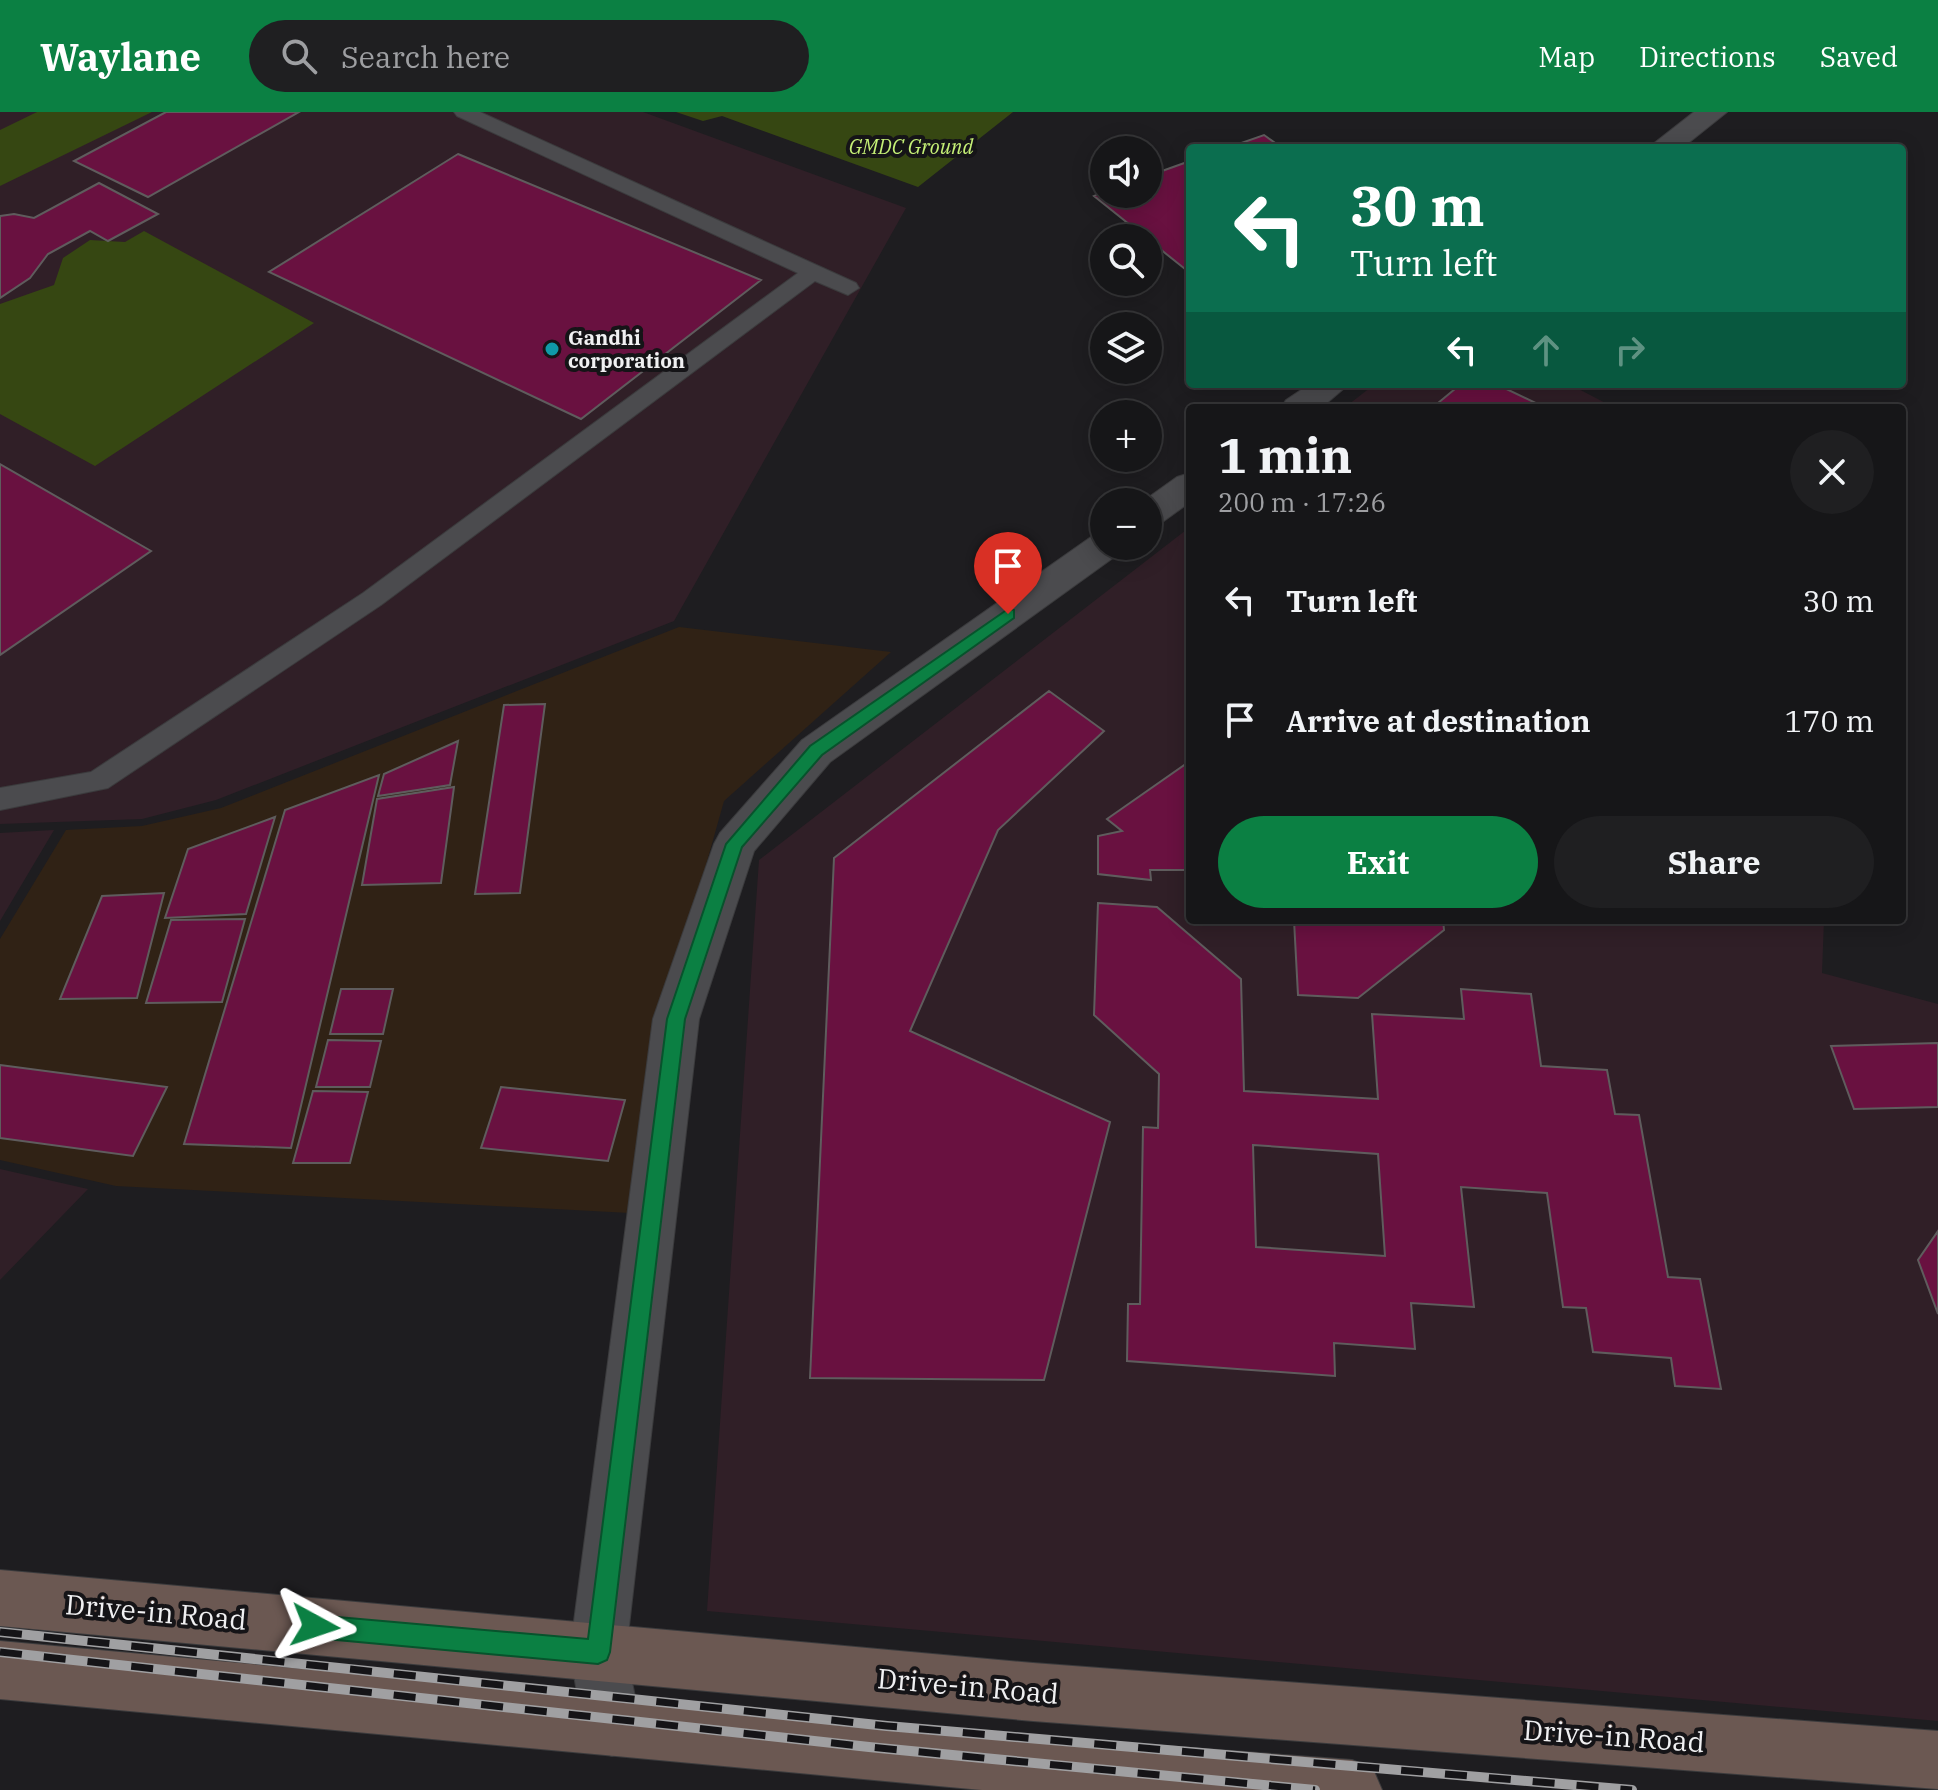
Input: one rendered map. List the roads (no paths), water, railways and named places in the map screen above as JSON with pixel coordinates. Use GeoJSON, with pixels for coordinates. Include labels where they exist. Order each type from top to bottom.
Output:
{"type":"FeatureCollection","features":[{"type":"Feature","properties":{"kind":"main road","name":"Drive-in Road"},"geometry":{"type":"LineString","coordinates":[[0,1598],[1033,1692],[1938,1760]]}},
{"type":"Feature","properties":{"kind":"main road"},"geometry":{"type":"LineString","coordinates":[[0,1670],[1030,1765],[1352,1790]]}},
{"type":"Feature","properties":{"kind":"street"},"geometry":{"type":"LineString","coordinates":[[1669,144],[1713,112]]}},
{"type":"Feature","properties":{"kind":"street"},"geometry":{"type":"LineString","coordinates":[[1304,404],[1326,388]]}},
{"type":"Feature","properties":{"kind":"street"},"geometry":{"type":"LineString","coordinates":[[1162,505],[1186,488]]}},
{"type":"Feature","properties":{"kind":"street"},"geometry":{"type":"LineString","coordinates":[[612,1727],[598,1652],[676,1019],[735,844],[816,751],[1090,556]]}},
{"type":"Feature","properties":{"kind":"lane"},"geometry":{"type":"LineString","coordinates":[[464,112],[848,288]]}},
{"type":"Feature","properties":{"kind":"lane"},"geometry":{"type":"LineString","coordinates":[[0,799],[98,781],[372,599],[813,272]]}},
{"type":"Feature","properties":{"kind":"railway"},"geometry":{"type":"LineString","coordinates":[[0,1632],[887,1726],[1632,1790]]}},
{"type":"Feature","properties":{"kind":"railway"},"geometry":{"type":"LineString","coordinates":[[0,1652],[869,1747],[1315,1790]]}},
{"type":"Feature","properties":{"kind":"place","name":"Gandhi corporation"},"geometry":{"type":"Point","coordinates":[552,349]}},
{"type":"Feature","properties":{"kind":"park label","name":"GMDC Ground"},"geometry":{"type":"Point","coordinates":[911,147]}}]}
